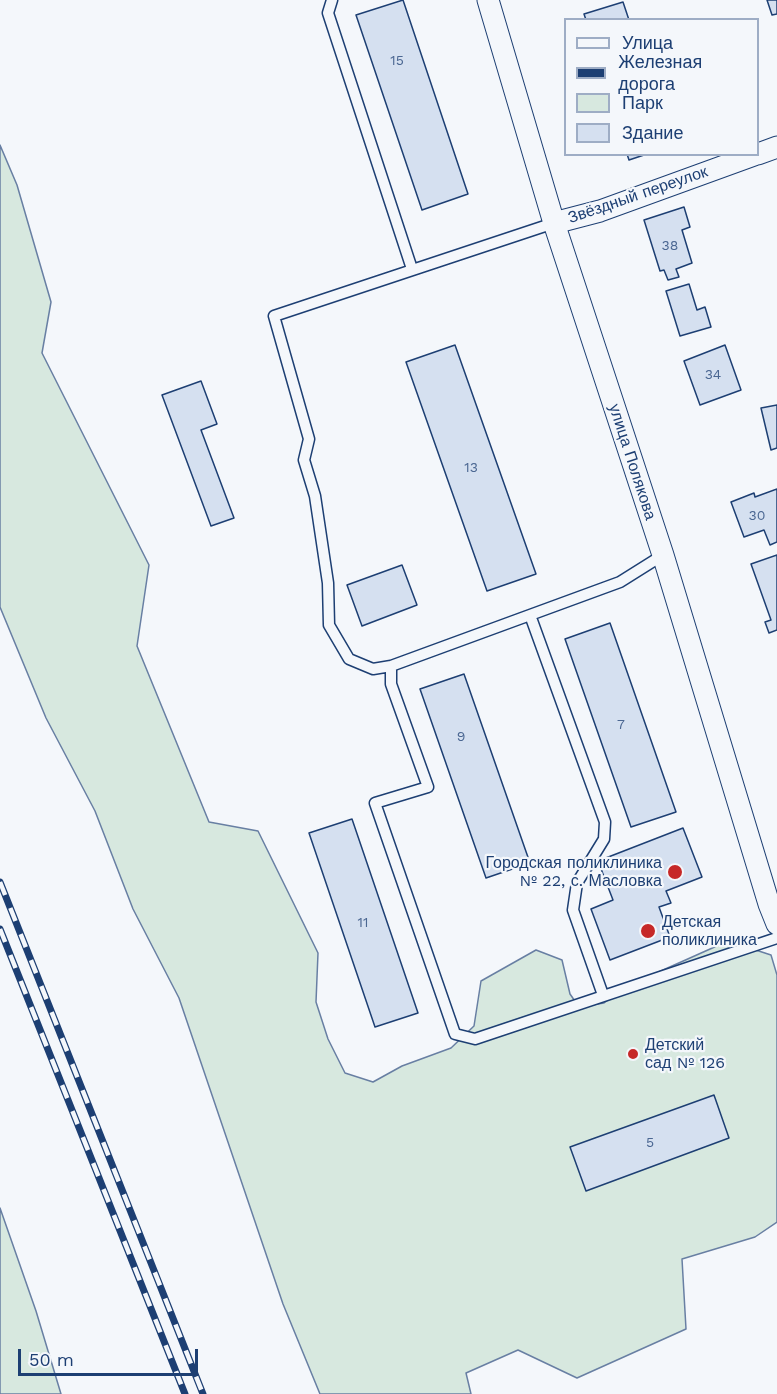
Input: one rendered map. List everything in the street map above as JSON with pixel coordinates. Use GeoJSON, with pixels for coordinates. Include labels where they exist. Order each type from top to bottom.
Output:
{"type":"FeatureCollection","features":[{"type":"Feature","properties":{"kind":"street","name":"улица Полякова"},"geometry":{"type":"LineString","coordinates":[[488,0],[554,223],[663,555],[777,924]]}},
{"type":"Feature","properties":{"kind":"street","name":"Звёздный переулок"},"geometry":{"type":"LineString","coordinates":[[759,153],[777,147]]}},
{"type":"Feature","properties":{"kind":"street","name":"Звёздный переулок"},"geometry":{"type":"LineString","coordinates":[[554,223],[600,211],[751,156]]}},
{"type":"Feature","properties":{"kind":"lane"},"geometry":{"type":"LineString","coordinates":[[332,0],[328,13],[412,270]]}},
{"type":"Feature","properties":{"kind":"lane"},"geometry":{"type":"LineString","coordinates":[[554,223],[274,316],[309,439],[304,460],[315,496],[328,583],[329,625],[349,659],[373,669],[391,666],[620,582],[663,555]]}},
{"type":"Feature","properties":{"kind":"lane"},"geometry":{"type":"LineString","coordinates":[[530,615],[605,822],[604,839],[577,883],[573,910],[603,995]]}},
{"type":"Feature","properties":{"kind":"lane"},"geometry":{"type":"LineString","coordinates":[[391,666],[391,684],[428,787],[375,804],[455,1034],[475,1039],[777,938]]}},
{"type":"Feature","properties":{"kind":"green space"},"geometry":{"type":"Polygon","coordinates":[[[0,145],[17,185],[51,302],[42,353],[149,565],[137,646],[209,822],[258,831],[318,953],[316,1002],[328,1039],[345,1073],[373,1082],[402,1066],[451,1048],[474,1026],[481,981],[536,950],[562,960],[570,994],[579,1007],[604,1003],[625,987],[728,941],[771,955],[777,975],[777,1222],[755,1237],[682,1259],[686,1329],[577,1378],[518,1350],[466,1373],[471,1394],[320,1394],[283,1304],[179,998],[133,909],[95,811],[46,718],[0,607],[0,145]]]}},
{"type":"Feature","properties":{"kind":"green space"},"geometry":{"type":"Polygon","coordinates":[[[0,1208],[36,1311],[61,1394],[0,1394],[0,1208]]]}},
{"type":"Feature","properties":{"kind":"building"},"geometry":{"type":"Polygon","coordinates":[[[403,0],[468,194],[422,210],[356,15],[403,0]]]}},
{"type":"Feature","properties":{"kind":"building"},"geometry":{"type":"Polygon","coordinates":[[[767,0],[777,0],[777,14],[772,15],[767,0]]]}},
{"type":"Feature","properties":{"kind":"building"},"geometry":{"type":"Polygon","coordinates":[[[623,2],[628,18],[585,18],[584,14],[623,2]]]}},
{"type":"Feature","properties":{"kind":"building"},"geometry":{"type":"Polygon","coordinates":[[[628,156],[641,156],[629,160],[628,156]]]}},
{"type":"Feature","properties":{"kind":"building"},"geometry":{"type":"Polygon","coordinates":[[[684,207],[690,227],[682,230],[692,263],[676,269],[679,277],[668,280],[664,270],[660,271],[644,220],[684,207]]]}},
{"type":"Feature","properties":{"kind":"building"},"geometry":{"type":"Polygon","coordinates":[[[689,284],[697,310],[705,307],[711,327],[680,336],[666,291],[689,284]]]}},
{"type":"Feature","properties":{"kind":"building"},"geometry":{"type":"Polygon","coordinates":[[[455,345],[536,574],[487,591],[406,362],[455,345]]]}},
{"type":"Feature","properties":{"kind":"building"},"geometry":{"type":"Polygon","coordinates":[[[725,345],[741,390],[700,405],[684,361],[725,345]]]}},
{"type":"Feature","properties":{"kind":"building"},"geometry":{"type":"Polygon","coordinates":[[[201,381],[217,424],[201,430],[234,518],[211,526],[162,395],[201,381]]]}},
{"type":"Feature","properties":{"kind":"building"},"geometry":{"type":"Polygon","coordinates":[[[777,405],[777,448],[771,450],[761,408],[777,405]]]}},
{"type":"Feature","properties":{"kind":"building"},"geometry":{"type":"Polygon","coordinates":[[[777,489],[777,542],[770,545],[764,530],[744,537],[731,502],[754,493],[755,497],[777,489]]]}},
{"type":"Feature","properties":{"kind":"building"},"geometry":{"type":"Polygon","coordinates":[[[777,555],[777,630],[769,633],[765,622],[771,620],[751,564],[777,555]]]}},
{"type":"Feature","properties":{"kind":"building"},"geometry":{"type":"Polygon","coordinates":[[[402,565],[417,605],[362,626],[347,585],[402,565]]]}},
{"type":"Feature","properties":{"kind":"building"},"geometry":{"type":"Polygon","coordinates":[[[610,623],[676,812],[631,827],[565,639],[610,623]]]}},
{"type":"Feature","properties":{"kind":"building"},"geometry":{"type":"Polygon","coordinates":[[[464,674],[530,863],[486,878],[420,689],[464,674]]]}},
{"type":"Feature","properties":{"kind":"building"},"geometry":{"type":"Polygon","coordinates":[[[352,819],[418,1013],[375,1027],[309,833],[352,819]]]}},
{"type":"Feature","properties":{"kind":"building"},"geometry":{"type":"Polygon","coordinates":[[[683,828],[702,877],[666,891],[671,903],[659,907],[670,937],[610,960],[591,909],[613,900],[598,861],[683,828]]]}},
{"type":"Feature","properties":{"kind":"building"},"geometry":{"type":"Polygon","coordinates":[[[714,1095],[729,1138],[586,1191],[570,1147],[714,1095]]]}},
{"type":"Feature","properties":{"kind":"railway"},"geometry":{"type":"LineString","coordinates":[[0,882],[203,1394]]}},
{"type":"Feature","properties":{"kind":"railway"},"geometry":{"type":"LineString","coordinates":[[0,929],[185,1394]]}},
{"type":"Feature","properties":{"kind":"place","name":"Городская поликлиника № 22, с. Масловка"},"geometry":{"type":"Point","coordinates":[675,872]}},
{"type":"Feature","properties":{"kind":"place","name":"Детская поликлиника"},"geometry":{"type":"Point","coordinates":[648,931]}},
{"type":"Feature","properties":{"kind":"place","name":"Детский сад № 126"},"geometry":{"type":"Point","coordinates":[633,1054]}}]}
